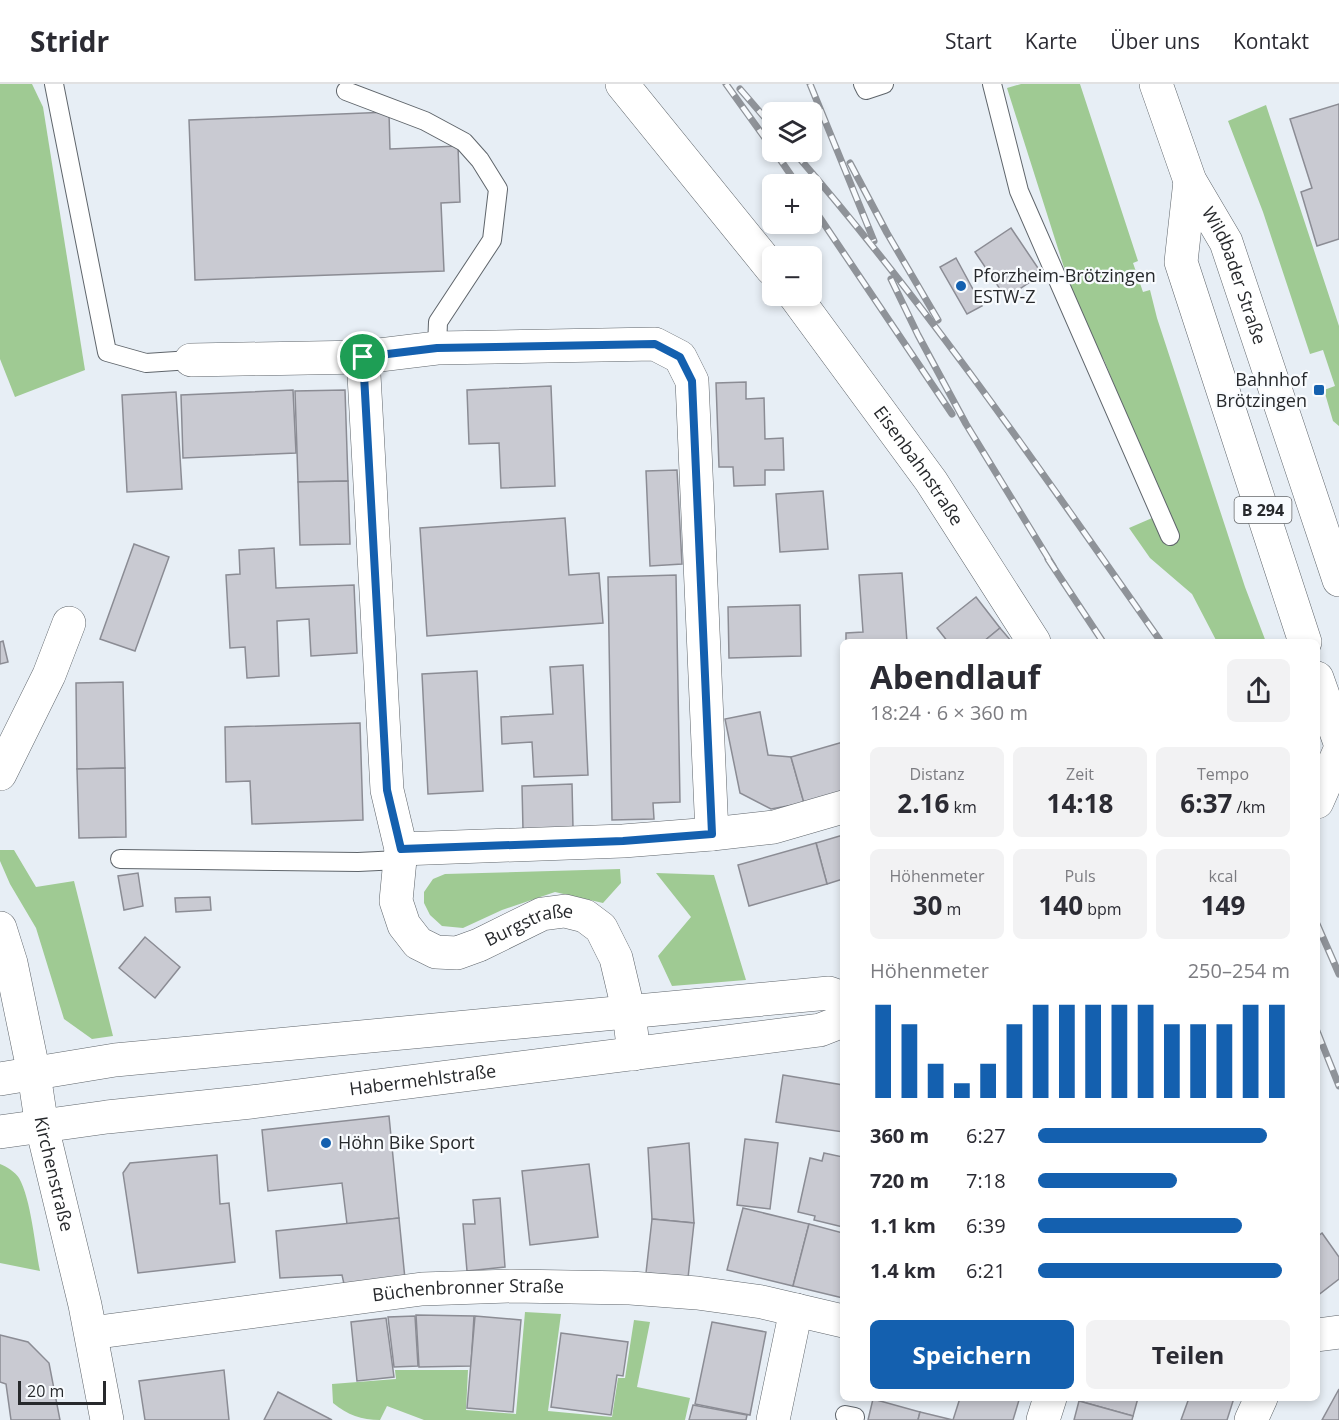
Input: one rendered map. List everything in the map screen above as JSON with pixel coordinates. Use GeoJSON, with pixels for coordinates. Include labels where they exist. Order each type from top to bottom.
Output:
{"type":"FeatureCollection","features":[{"type":"Feature","properties":{"kind":"street"},"geometry":{"type":"LineString","coordinates":[[622,84],[762,257]]}},
{"type":"Feature","properties":{"kind":"street","name":"Wildbader Straße"},"geometry":{"type":"LineString","coordinates":[[1156,84],[1190,181],[1226,242],[1333,552],[1339,580]]}},
{"type":"Feature","properties":{"kind":"street","name":"Wildbader Straße"},"geometry":{"type":"LineString","coordinates":[[1190,181],[1180,262],[1304,639]]}},
{"type":"Feature","properties":{"kind":"street","name":"Eisenbahnstraße"},"geometry":{"type":"LineString","coordinates":[[802,306],[931,481],[1032,639]]}},
{"type":"Feature","properties":{"kind":"street"},"geometry":{"type":"LineString","coordinates":[[191,360],[363,357],[437,348],[655,344],[680,357],[692,381],[712,834]]}},
{"type":"Feature","properties":{"kind":"street","name":"Burgstraße"},"geometry":{"type":"LineString","coordinates":[[363,357],[387,790],[400,854],[396,901],[404,925],[418,943],[436,952],[457,953],[479,945],[542,914],[565,911],[585,916],[601,928],[616,958],[629,1014],[634,1054]]}},
{"type":"Feature","properties":{"kind":"street"},"geometry":{"type":"LineString","coordinates":[[0,774],[49,675],[69,623]]}},
{"type":"Feature","properties":{"kind":"street"},"geometry":{"type":"LineString","coordinates":[[1320,686],[1339,740]]}},
{"type":"Feature","properties":{"kind":"street"},"geometry":{"type":"LineString","coordinates":[[1320,760],[1339,750]]}},
{"type":"Feature","properties":{"kind":"street"},"geometry":{"type":"LineString","coordinates":[[1320,795],[1339,750]]}},
{"type":"Feature","properties":{"kind":"street"},"geometry":{"type":"LineString","coordinates":[[400,854],[712,834],[774,827],[840,808]]}},
{"type":"Feature","properties":{"kind":"street","name":"Kirchenstraße"},"geometry":{"type":"LineString","coordinates":[[0,928],[10,963],[34,1074],[42,1127],[91,1333],[107,1420]]}},
{"type":"Feature","properties":{"kind":"street"},"geometry":{"type":"LineString","coordinates":[[0,1079],[115,1060],[629,1014],[829,993],[840,997]]}},
{"type":"Feature","properties":{"kind":"street","name":"Habermehlstraße"},"geometry":{"type":"LineString","coordinates":[[0,1132],[820,1030],[840,1022]]}},
{"type":"Feature","properties":{"kind":"street","name":"Büchenbronner Straße"},"geometry":{"type":"LineString","coordinates":[[91,1333],[422,1289],[512,1286],[630,1288],[697,1293],[762,1302],[840,1320]]}},
{"type":"Feature","properties":{"kind":"street"},"geometry":{"type":"LineString","coordinates":[[781,1411],[796,1310]]}},
{"type":"Feature","properties":{"kind":"street"},"geometry":{"type":"LineString","coordinates":[[1320,1335],[1339,1332]]}},
{"type":"Feature","properties":{"kind":"street"},"geometry":{"type":"LineString","coordinates":[[1043,1420],[1049,1401]]}},
{"type":"Feature","properties":{"kind":"street"},"geometry":{"type":"LineString","coordinates":[[1251,1420],[1260,1401]]}},
{"type":"Feature","properties":{"kind":"lane"},"geometry":{"type":"LineString","coordinates":[[54,84],[107,352],[146,363],[191,360]]}},
{"type":"Feature","properties":{"kind":"lane"},"geometry":{"type":"LineString","coordinates":[[863,84],[866,90],[884,84]]}},
{"type":"Feature","properties":{"kind":"lane"},"geometry":{"type":"LineString","coordinates":[[992,84],[1019,191],[1170,537]]}},
{"type":"Feature","properties":{"kind":"lane"},"geometry":{"type":"LineString","coordinates":[[346,91],[425,121],[464,142],[480,160],[498,189],[492,240],[438,322],[437,348]]}},
{"type":"Feature","properties":{"kind":"lane"},"geometry":{"type":"LineString","coordinates":[[120,859],[357,862],[400,854]]}},
{"type":"Feature","properties":{"kind":"green space"},"geometry":{"type":"Polygon","coordinates":[[[0,84],[32,84],[43,107],[85,370],[15,397],[0,359],[0,84]]]}},
{"type":"Feature","properties":{"kind":"green space"},"geometry":{"type":"Polygon","coordinates":[[[1021,84],[1080,84],[1138,261],[1133,263],[1143,292],[1150,290],[1157,318],[1245,587],[1265,639],[1215,639],[1192,594],[1150,558],[1129,528],[1166,512],[1104,360],[1081,321],[1007,88],[1021,84]]]}},
{"type":"Feature","properties":{"kind":"green space"},"geometry":{"type":"Polygon","coordinates":[[[1266,105],[1339,326],[1339,426],[1333,421],[1324,390],[1335,386],[1323,350],[1310,354],[1263,212],[1228,121],[1266,105]]]}},
{"type":"Feature","properties":{"kind":"green space"},"geometry":{"type":"Polygon","coordinates":[[[0,850],[14,850],[36,887],[74,881],[113,1036],[92,1039],[64,1019],[36,928],[10,884],[0,861],[0,850]]]}},
{"type":"Feature","properties":{"kind":"green space"},"geometry":{"type":"Polygon","coordinates":[[[620,869],[621,883],[603,903],[555,892],[502,910],[463,928],[442,926],[430,915],[424,903],[424,892],[433,879],[445,874],[620,869]]]}},
{"type":"Feature","properties":{"kind":"green space"},"geometry":{"type":"Polygon","coordinates":[[[656,873],[714,875],[746,980],[672,986],[658,956],[691,917],[656,873]]]}},
{"type":"Feature","properties":{"kind":"green space"},"geometry":{"type":"Polygon","coordinates":[[[0,1164],[19,1178],[23,1187],[30,1210],[40,1271],[0,1263],[0,1164]]]}},
{"type":"Feature","properties":{"kind":"green space"},"geometry":{"type":"Polygon","coordinates":[[[525,1312],[561,1314],[548,1411],[612,1417],[618,1378],[625,1378],[634,1320],[650,1322],[637,1387],[690,1398],[685,1420],[424,1420],[387,1406],[380,1420],[373,1420],[355,1416],[333,1403],[332,1384],[396,1379],[395,1370],[468,1370],[466,1410],[516,1414],[525,1312]]]}},
{"type":"Feature","properties":{"kind":"building"},"geometry":{"type":"Polygon","coordinates":[[[1339,104],[1339,239],[1317,246],[1301,192],[1312,188],[1290,119],[1339,104]]]}},
{"type":"Feature","properties":{"kind":"building"},"geometry":{"type":"Polygon","coordinates":[[[389,112],[390,149],[458,146],[460,202],[441,203],[444,271],[195,280],[189,120],[389,112]]]}},
{"type":"Feature","properties":{"kind":"building"},"geometry":{"type":"Polygon","coordinates":[[[1011,228],[1042,274],[1006,298],[975,252],[1011,228]]]}},
{"type":"Feature","properties":{"kind":"building","name":"Pforzheim-Brötzingen ESTW-Z"},"geometry":{"type":"Polygon","coordinates":[[[956,258],[982,306],[967,314],[940,267],[956,258]]]}},
{"type":"Feature","properties":{"kind":"building"},"geometry":{"type":"Polygon","coordinates":[[[746,382],[746,399],[764,398],[765,439],[783,438],[784,470],[765,470],[765,485],[734,486],[733,467],[719,467],[716,383],[746,382]]]}},
{"type":"Feature","properties":{"kind":"building"},"geometry":{"type":"Polygon","coordinates":[[[551,386],[555,486],[501,488],[499,443],[469,444],[467,390],[551,386]]]}},
{"type":"Feature","properties":{"kind":"building"},"geometry":{"type":"Polygon","coordinates":[[[293,390],[296,453],[183,458],[181,395],[293,390]]]}},
{"type":"Feature","properties":{"kind":"building"},"geometry":{"type":"Polygon","coordinates":[[[345,390],[348,481],[298,482],[295,391],[345,390]]]}},
{"type":"Feature","properties":{"kind":"building"},"geometry":{"type":"Polygon","coordinates":[[[176,392],[182,489],[127,492],[122,395],[176,392]]]}},
{"type":"Feature","properties":{"kind":"building"},"geometry":{"type":"Polygon","coordinates":[[[677,470],[682,564],[650,566],[646,471],[677,470]]]}},
{"type":"Feature","properties":{"kind":"building"},"geometry":{"type":"Polygon","coordinates":[[[348,481],[350,544],[300,545],[298,482],[348,481]]]}},
{"type":"Feature","properties":{"kind":"building"},"geometry":{"type":"Polygon","coordinates":[[[823,491],[828,549],[780,552],[776,494],[823,491]]]}},
{"type":"Feature","properties":{"kind":"building"},"geometry":{"type":"Polygon","coordinates":[[[565,518],[569,575],[599,573],[603,623],[427,636],[420,528],[565,518]]]}},
{"type":"Feature","properties":{"kind":"building"},"geometry":{"type":"Polygon","coordinates":[[[134,544],[169,557],[135,651],[100,639],[134,544]]]}},
{"type":"Feature","properties":{"kind":"building"},"geometry":{"type":"Polygon","coordinates":[[[274,548],[276,588],[354,585],[357,653],[311,656],[309,619],[277,621],[279,676],[247,678],[245,647],[230,648],[226,575],[240,574],[239,550],[274,548]]]}},
{"type":"Feature","properties":{"kind":"building"},"geometry":{"type":"Polygon","coordinates":[[[902,573],[907,639],[846,639],[846,633],[863,632],[859,575],[902,573]]]}},
{"type":"Feature","properties":{"kind":"building"},"geometry":{"type":"Polygon","coordinates":[[[676,575],[680,802],[653,803],[654,819],[612,820],[608,577],[676,575]]]}},
{"type":"Feature","properties":{"kind":"building"},"geometry":{"type":"Polygon","coordinates":[[[976,597],[1000,628],[987,639],[946,639],[937,628],[976,597]]]}},
{"type":"Feature","properties":{"kind":"building"},"geometry":{"type":"Polygon","coordinates":[[[800,605],[801,656],[729,658],[728,607],[800,605]]]}},
{"type":"Feature","properties":{"kind":"building"},"geometry":{"type":"Polygon","coordinates":[[[1000,628],[1009,639],[987,639],[1000,628]]]}},
{"type":"Feature","properties":{"kind":"building"},"geometry":{"type":"Polygon","coordinates":[[[3,641],[8,662],[0,664],[0,642],[3,641]]]}},
{"type":"Feature","properties":{"kind":"building"},"geometry":{"type":"Polygon","coordinates":[[[583,665],[588,775],[534,777],[532,742],[502,744],[501,717],[553,714],[550,667],[583,665]]]}},
{"type":"Feature","properties":{"kind":"building"},"geometry":{"type":"Polygon","coordinates":[[[477,671],[483,791],[428,794],[422,674],[477,671]]]}},
{"type":"Feature","properties":{"kind":"building"},"geometry":{"type":"Polygon","coordinates":[[[123,682],[125,768],[77,769],[76,683],[123,682]]]}},
{"type":"Feature","properties":{"kind":"building"},"geometry":{"type":"Polygon","coordinates":[[[760,712],[768,755],[791,757],[804,803],[771,809],[740,793],[725,719],[760,712]]]}},
{"type":"Feature","properties":{"kind":"building"},"geometry":{"type":"Polygon","coordinates":[[[360,723],[363,820],[252,824],[250,781],[226,782],[225,727],[360,723]]]}},
{"type":"Feature","properties":{"kind":"building"},"geometry":{"type":"Polygon","coordinates":[[[840,743],[840,793],[804,803],[791,757],[840,743]]]}},
{"type":"Feature","properties":{"kind":"building"},"geometry":{"type":"Polygon","coordinates":[[[125,768],[126,837],[79,838],[77,769],[125,768]]]}},
{"type":"Feature","properties":{"kind":"building"},"geometry":{"type":"Polygon","coordinates":[[[572,784],[573,828],[523,830],[522,786],[572,784]]]}},
{"type":"Feature","properties":{"kind":"building"},"geometry":{"type":"Polygon","coordinates":[[[840,836],[840,880],[827,884],[816,843],[840,836]]]}},
{"type":"Feature","properties":{"kind":"building"},"geometry":{"type":"Polygon","coordinates":[[[816,843],[827,884],[749,906],[738,865],[816,843]]]}},
{"type":"Feature","properties":{"kind":"building"},"geometry":{"type":"Polygon","coordinates":[[[138,873],[143,906],[124,910],[118,876],[138,873]]]}},
{"type":"Feature","properties":{"kind":"building"},"geometry":{"type":"Polygon","coordinates":[[[210,897],[211,910],[176,912],[175,898],[210,897]]]}},
{"type":"Feature","properties":{"kind":"building"},"geometry":{"type":"Polygon","coordinates":[[[145,937],[180,967],[155,998],[119,968],[145,937]]]}},
{"type":"Feature","properties":{"kind":"building"},"geometry":{"type":"Polygon","coordinates":[[[783,1075],[840,1084],[840,1132],[776,1122],[783,1075]]]}},
{"type":"Feature","properties":{"kind":"building"},"geometry":{"type":"Polygon","coordinates":[[[389,1116],[399,1218],[347,1224],[342,1183],[268,1191],[262,1130],[389,1116]]]}},
{"type":"Feature","properties":{"kind":"building"},"geometry":{"type":"Polygon","coordinates":[[[745,1139],[778,1143],[770,1209],[737,1205],[745,1139]]]}},
{"type":"Feature","properties":{"kind":"building"},"geometry":{"type":"Polygon","coordinates":[[[689,1143],[694,1223],[652,1219],[648,1148],[689,1143]]]}},
{"type":"Feature","properties":{"kind":"building"},"geometry":{"type":"Polygon","coordinates":[[[824,1153],[840,1156],[840,1226],[814,1220],[815,1216],[798,1212],[810,1158],[822,1161],[824,1153]]]}},
{"type":"Feature","properties":{"kind":"building"},"geometry":{"type":"Polygon","coordinates":[[[217,1155],[220,1204],[229,1203],[235,1262],[138,1273],[123,1173],[130,1163],[217,1155]]]}},
{"type":"Feature","properties":{"kind":"building"},"geometry":{"type":"Polygon","coordinates":[[[589,1164],[598,1237],[530,1245],[522,1171],[589,1164]]]}},
{"type":"Feature","properties":{"kind":"building"},"geometry":{"type":"Polygon","coordinates":[[[500,1198],[505,1267],[467,1271],[463,1224],[475,1224],[473,1200],[500,1198]]]}},
{"type":"Feature","properties":{"kind":"building"},"geometry":{"type":"Polygon","coordinates":[[[743,1208],[809,1224],[793,1286],[727,1270],[743,1208]]]}},
{"type":"Feature","properties":{"kind":"building"},"geometry":{"type":"Polygon","coordinates":[[[399,1218],[405,1279],[344,1284],[342,1275],[280,1278],[276,1231],[399,1218]]]}},
{"type":"Feature","properties":{"kind":"building"},"geometry":{"type":"Polygon","coordinates":[[[652,1219],[694,1223],[688,1278],[646,1273],[652,1219]]]}},
{"type":"Feature","properties":{"kind":"building"},"geometry":{"type":"Polygon","coordinates":[[[809,1224],[840,1232],[840,1297],[793,1286],[809,1224]]]}},
{"type":"Feature","properties":{"kind":"building"},"geometry":{"type":"Polygon","coordinates":[[[1322,1233],[1339,1257],[1339,1279],[1320,1294],[1320,1235],[1322,1233]]]}},
{"type":"Feature","properties":{"kind":"building"},"geometry":{"type":"Polygon","coordinates":[[[416,1315],[474,1316],[471,1366],[419,1367],[416,1315]]]}},
{"type":"Feature","properties":{"kind":"building"},"geometry":{"type":"Polygon","coordinates":[[[415,1316],[418,1366],[394,1367],[388,1317],[415,1316]]]}},
{"type":"Feature","properties":{"kind":"building"},"geometry":{"type":"Polygon","coordinates":[[[475,1316],[521,1320],[513,1412],[467,1408],[475,1316]]]}},
{"type":"Feature","properties":{"kind":"building"},"geometry":{"type":"Polygon","coordinates":[[[386,1318],[394,1377],[357,1381],[351,1322],[386,1318]]]}},
{"type":"Feature","properties":{"kind":"building"},"geometry":{"type":"Polygon","coordinates":[[[712,1322],[766,1332],[750,1415],[695,1404],[712,1322]]]}},
{"type":"Feature","properties":{"kind":"building"},"geometry":{"type":"Polygon","coordinates":[[[561,1333],[628,1342],[623,1376],[617,1375],[611,1415],[551,1407],[561,1333]]]}},
{"type":"Feature","properties":{"kind":"building"},"geometry":{"type":"Polygon","coordinates":[[[0,1335],[28,1342],[49,1363],[60,1420],[11,1420],[6,1384],[0,1382],[0,1335]]]}},
{"type":"Feature","properties":{"kind":"building"},"geometry":{"type":"Polygon","coordinates":[[[224,1370],[229,1420],[145,1420],[139,1381],[224,1370]]]}},
{"type":"Feature","properties":{"kind":"building"},"geometry":{"type":"Polygon","coordinates":[[[1339,1389],[1339,1420],[1322,1420],[1339,1389]]]}},
{"type":"Feature","properties":{"kind":"building"},"geometry":{"type":"Polygon","coordinates":[[[278,1392],[332,1420],[264,1420],[278,1392]]]}},
{"type":"Feature","properties":{"kind":"building"},"geometry":{"type":"Polygon","coordinates":[[[873,1401],[920,1412],[918,1420],[868,1420],[873,1401]]]}},
{"type":"Feature","properties":{"kind":"building"},"geometry":{"type":"Polygon","coordinates":[[[959,1401],[1019,1401],[1013,1420],[953,1420],[959,1401]]]}},
{"type":"Feature","properties":{"kind":"building"},"geometry":{"type":"Polygon","coordinates":[[[1079,1401],[1137,1401],[1133,1416],[1079,1401]]]}},
{"type":"Feature","properties":{"kind":"building"},"geometry":{"type":"Polygon","coordinates":[[[1079,1401],[1133,1416],[1132,1420],[1074,1420],[1079,1401]]]}},
{"type":"Feature","properties":{"kind":"building"},"geometry":{"type":"Polygon","coordinates":[[[1188,1401],[1233,1401],[1227,1420],[1181,1420],[1188,1401]]]}},
{"type":"Feature","properties":{"kind":"building"},"geometry":{"type":"Polygon","coordinates":[[[693,1405],[747,1415],[746,1420],[689,1420],[693,1405]]]}},
{"type":"Feature","properties":{"kind":"building"},"geometry":{"type":"Polygon","coordinates":[[[920,1412],[953,1420],[918,1420],[920,1412]]]}},
{"type":"Feature","properties":{"kind":"railway"},"geometry":{"type":"LineString","coordinates":[[726,84],[762,134]]}},
{"type":"Feature","properties":{"kind":"railway"},"geometry":{"type":"LineString","coordinates":[[810,84],[874,241]]}},
{"type":"Feature","properties":{"kind":"railway"},"geometry":{"type":"LineString","coordinates":[[740,89],[762,114]]}},
{"type":"Feature","properties":{"kind":"railway"},"geometry":{"type":"LineString","coordinates":[[782,162],[790,174]]}},
{"type":"Feature","properties":{"kind":"railway"},"geometry":{"type":"LineString","coordinates":[[802,162],[891,270],[984,392],[1159,639]]}},
{"type":"Feature","properties":{"kind":"railway"},"geometry":{"type":"LineString","coordinates":[[850,163],[887,233],[938,320]]}},
{"type":"Feature","properties":{"kind":"railway"},"geometry":{"type":"LineString","coordinates":[[822,221],[952,414]]}},
{"type":"Feature","properties":{"kind":"railway"},"geometry":{"type":"LineString","coordinates":[[891,279],[966,424],[1053,566]]}},
{"type":"Feature","properties":{"kind":"railway"},"geometry":{"type":"LineString","coordinates":[[1048,559],[1101,639]]}},
{"type":"Feature","properties":{"kind":"railway"},"geometry":{"type":"LineString","coordinates":[[1320,931],[1339,974]]}},
{"type":"Feature","properties":{"kind":"railway"},"geometry":{"type":"LineString","coordinates":[[1320,1038],[1339,1086]]}},
{"type":"Feature","properties":{"kind":"place","name":"Pforzheim-Brötzingen ESTW-Z"},"geometry":{"type":"Point","coordinates":[961,286]}},
{"type":"Feature","properties":{"kind":"place","name":"Bahnhof Brötzingen"},"geometry":{"type":"Point","coordinates":[1319,390]}},
{"type":"Feature","properties":{"kind":"place","name":"Höhn Bike Sport"},"geometry":{"type":"Point","coordinates":[326,1143]}},
{"type":"Feature","properties":{"kind":"route"},"geometry":{"type":"LineString","coordinates":[[655,344],[680,357],[692,381],[712,834],[623,841],[401,849],[387,790],[363,357],[437,348],[655,344]]}}]}
